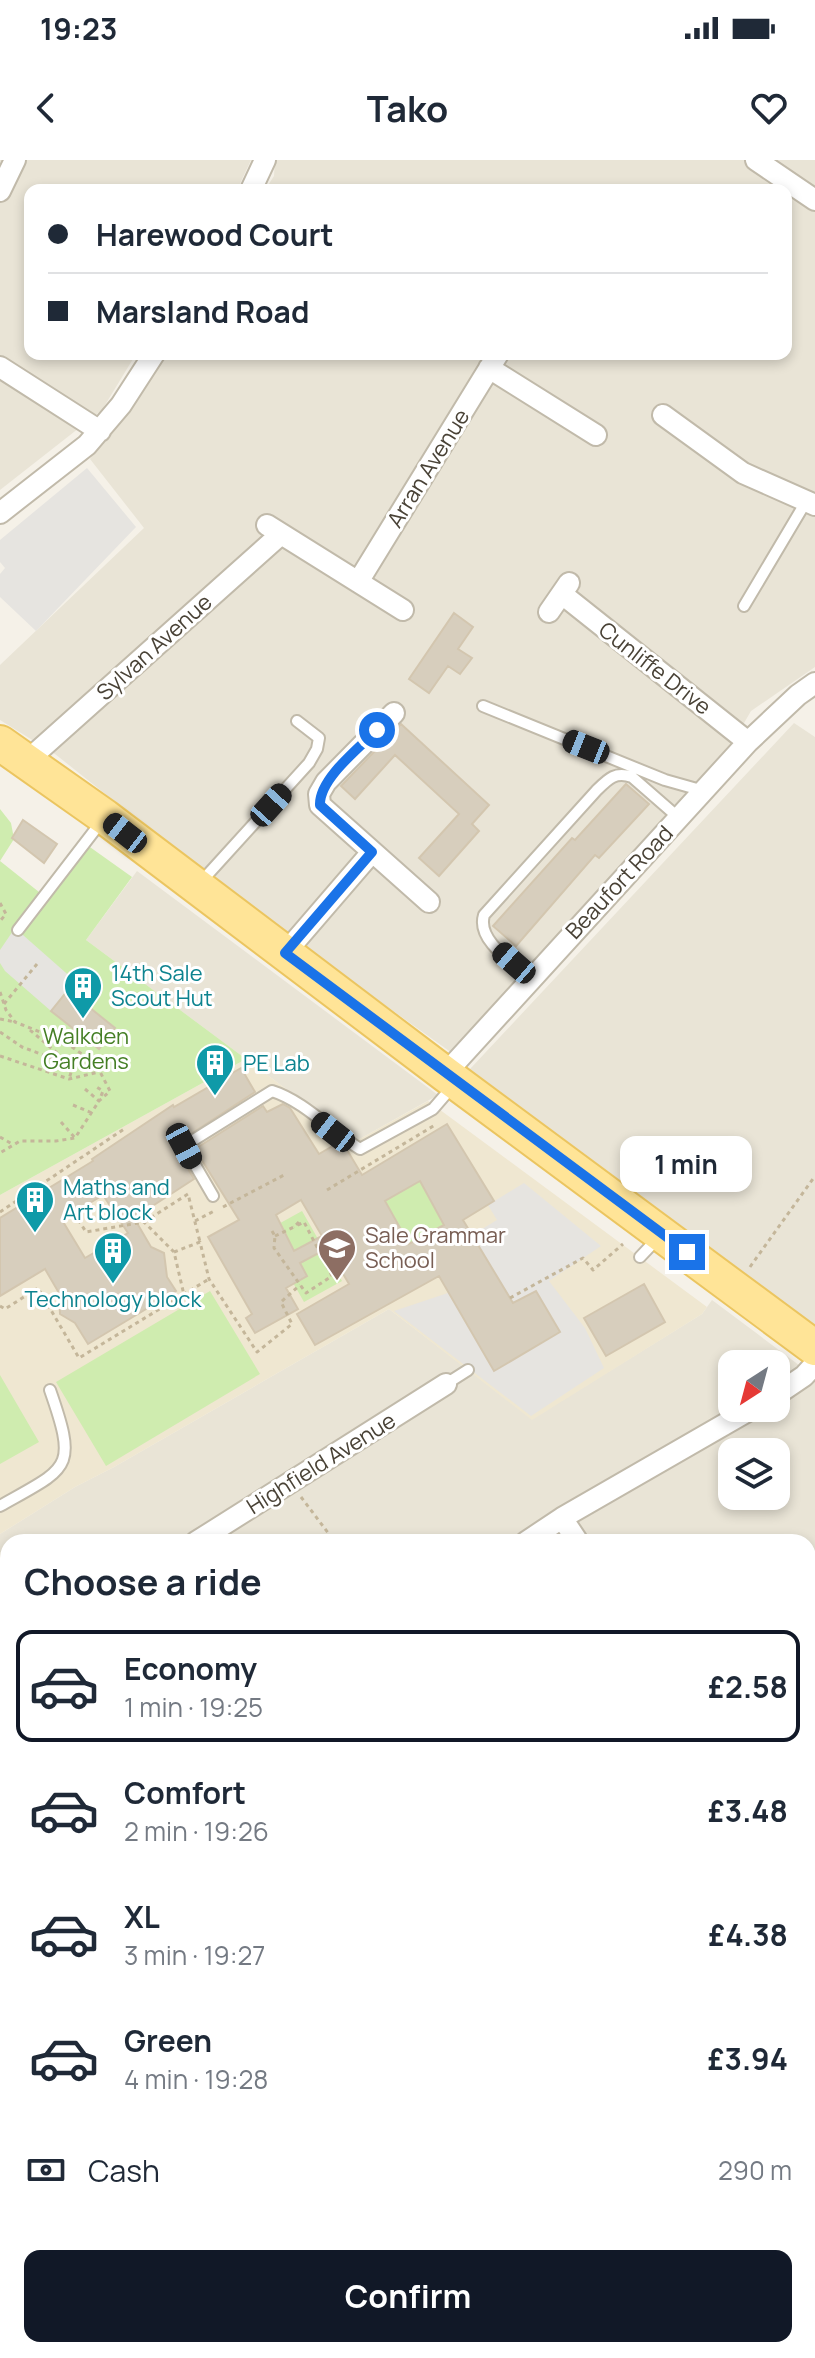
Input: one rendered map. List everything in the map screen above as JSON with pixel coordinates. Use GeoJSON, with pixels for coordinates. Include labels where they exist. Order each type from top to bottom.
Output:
{"type":"FeatureCollection","features":[{"type":"Feature","properties":{"kind":"main road"},"geometry":{"type":"LineString","coordinates":[[14,752],[105,817],[450,1078],[651,1246],[735,1288],[815,1348]]}},
{"type":"Feature","properties":{"kind":"street"},"geometry":{"type":"LineString","coordinates":[[0,191],[15,160]]}},
{"type":"Feature","properties":{"kind":"street"},"geometry":{"type":"LineString","coordinates":[[254,184],[265,160]]}},
{"type":"Feature","properties":{"kind":"street"},"geometry":{"type":"LineString","coordinates":[[756,160],[791,184]]}},
{"type":"Feature","properties":{"kind":"street"},"geometry":{"type":"LineString","coordinates":[[792,184],[815,200]]}},
{"type":"Feature","properties":{"kind":"street"},"geometry":{"type":"LineString","coordinates":[[0,513],[79,452],[100,431],[150,360]]}},
{"type":"Feature","properties":{"kind":"street"},"geometry":{"type":"LineString","coordinates":[[494,361],[596,435]]}},
{"type":"Feature","properties":{"kind":"street","name":"Arran Avenue"},"geometry":{"type":"LineString","coordinates":[[358,582],[494,361]]}},
{"type":"Feature","properties":{"kind":"street"},"geometry":{"type":"LineString","coordinates":[[0,367],[100,431]]}},
{"type":"Feature","properties":{"kind":"street"},"geometry":{"type":"LineString","coordinates":[[663,415],[743,473],[811,503]]}},
{"type":"Feature","properties":{"kind":"street","name":"Sylvan Avenue"},"geometry":{"type":"LineString","coordinates":[[14,752],[274,530],[358,582]]}},
{"type":"Feature","properties":{"kind":"street"},"geometry":{"type":"LineString","coordinates":[[358,582],[403,610]]}},
{"type":"Feature","properties":{"kind":"street","name":"Cunliffe Drive"},"geometry":{"type":"LineString","coordinates":[[549,612],[566,588],[748,742]]}},
{"type":"Feature","properties":{"kind":"street","name":"Beaufort Road"},"geometry":{"type":"LineString","coordinates":[[450,1078],[531,978],[748,742],[815,683]]}},
{"type":"Feature","properties":{"kind":"street"},"geometry":{"type":"LineString","coordinates":[[798,695],[815,708]]}},
{"type":"Feature","properties":{"kind":"street"},"geometry":{"type":"LineString","coordinates":[[394,713],[326,782],[319,794],[320,805],[429,902]]}},
{"type":"Feature","properties":{"kind":"street"},"geometry":{"type":"LineString","coordinates":[[285,953],[372,852]]}},
{"type":"Feature","properties":{"kind":"street"},"geometry":{"type":"LineString","coordinates":[[790,1386],[815,1364]]}},
{"type":"Feature","properties":{"kind":"street","name":"Highfield Avenue"},"geometry":{"type":"LineString","coordinates":[[209,1534],[446,1384]]}},
{"type":"Feature","properties":{"kind":"street"},"geometry":{"type":"LineString","coordinates":[[538,1534],[729,1422]]}},
{"type":"Feature","properties":{"kind":"street"},"geometry":{"type":"LineString","coordinates":[[562,1518],[573,1534]]}},
{"type":"Feature","properties":{"kind":"lane"},"geometry":{"type":"LineString","coordinates":[[744,606],[811,503]]}},
{"type":"Feature","properties":{"kind":"lane"},"geometry":{"type":"LineString","coordinates":[[483,706],[665,780],[704,791]]}},
{"type":"Feature","properties":{"kind":"lane"},"geometry":{"type":"LineString","coordinates":[[196,888],[309,763],[319,738],[297,721]]}},
{"type":"Feature","properties":{"kind":"lane"},"geometry":{"type":"LineString","coordinates":[[531,978],[485,934],[481,924],[484,915],[596,791],[610,777],[623,774],[632,777],[679,818]]}},
{"type":"Feature","properties":{"kind":"lane"},"geometry":{"type":"LineString","coordinates":[[18,930],[105,817]]}},
{"type":"Feature","properties":{"kind":"lane"},"geometry":{"type":"LineString","coordinates":[[213,1196],[184,1146],[272,1091],[288,1096],[360,1149],[433,1109],[450,1078]]}},
{"type":"Feature","properties":{"kind":"lane"},"geometry":{"type":"LineString","coordinates":[[446,1384],[468,1370]]}},
{"type":"Feature","properties":{"kind":"lane"},"geometry":{"type":"LineString","coordinates":[[0,1506],[46,1479],[63,1463],[66,1448],[50,1390]]}},
{"type":"Feature","properties":{"kind":"path"},"geometry":{"type":"LineString","coordinates":[[0,903],[6,914],[0,921]]}},
{"type":"Feature","properties":{"kind":"path"},"geometry":{"type":"LineString","coordinates":[[4,1004],[37,964]]}},
{"type":"Feature","properties":{"kind":"path"},"geometry":{"type":"LineString","coordinates":[[0,992],[15,1022]]}},
{"type":"Feature","properties":{"kind":"path"},"geometry":{"type":"LineString","coordinates":[[0,1019],[65,1042],[96,1064],[110,1091],[99,1101]]}},
{"type":"Feature","properties":{"kind":"path"},"geometry":{"type":"LineString","coordinates":[[27,1027],[73,1066]]}},
{"type":"Feature","properties":{"kind":"path"},"geometry":{"type":"LineString","coordinates":[[0,1032],[22,1047],[73,1066]]}},
{"type":"Feature","properties":{"kind":"path"},"geometry":{"type":"LineString","coordinates":[[0,1056],[69,1079],[99,1072]]}},
{"type":"Feature","properties":{"kind":"path"},"geometry":{"type":"LineString","coordinates":[[69,1079],[73,1066]]}},
{"type":"Feature","properties":{"kind":"path"},"geometry":{"type":"LineString","coordinates":[[0,1153],[20,1141],[75,1138],[103,1091],[95,1086]]}},
{"type":"Feature","properties":{"kind":"path"},"geometry":{"type":"LineString","coordinates":[[85,1089],[99,1101]]}},
{"type":"Feature","properties":{"kind":"path"},"geometry":{"type":"LineString","coordinates":[[73,1105],[92,1113]]}},
{"type":"Feature","properties":{"kind":"path"},"geometry":{"type":"LineString","coordinates":[[327,1190],[429,1131],[441,1120]]}},
{"type":"Feature","properties":{"kind":"path"},"geometry":{"type":"LineString","coordinates":[[61,1122],[75,1138]]}},
{"type":"Feature","properties":{"kind":"path"},"geometry":{"type":"LineString","coordinates":[[0,1212],[124,1129]]}},
{"type":"Feature","properties":{"kind":"path"},"geometry":{"type":"LineString","coordinates":[[0,1137],[14,1145]]}},
{"type":"Feature","properties":{"kind":"path"},"geometry":{"type":"LineString","coordinates":[[195,1221],[286,1174]]}},
{"type":"Feature","properties":{"kind":"path"},"geometry":{"type":"LineString","coordinates":[[735,1288],[815,1176]]}},
{"type":"Feature","properties":{"kind":"path"},"geometry":{"type":"LineString","coordinates":[[74,1213],[86,1232],[144,1222],[188,1194],[209,1279],[257,1352],[292,1324],[281,1302],[300,1285]]}},
{"type":"Feature","properties":{"kind":"path"},"geometry":{"type":"LineString","coordinates":[[294,1227],[301,1220]]}},
{"type":"Feature","properties":{"kind":"path"},"geometry":{"type":"LineString","coordinates":[[144,1222],[174,1252],[184,1295]]}},
{"type":"Feature","properties":{"kind":"path"},"geometry":{"type":"LineString","coordinates":[[272,1231],[274,1248],[306,1293],[332,1276],[304,1222],[275,1236]]}},
{"type":"Feature","properties":{"kind":"path"},"geometry":{"type":"LineString","coordinates":[[174,1252],[200,1242]]}},
{"type":"Feature","properties":{"kind":"path"},"geometry":{"type":"LineString","coordinates":[[510,1298],[583,1258],[593,1270],[623,1244]]}},
{"type":"Feature","properties":{"kind":"path"},"geometry":{"type":"LineString","coordinates":[[0,1306],[5,1309],[38,1288],[79,1358],[209,1279]]}},
{"type":"Feature","properties":{"kind":"path"},"geometry":{"type":"LineString","coordinates":[[290,1482],[329,1534]]}},
{"type":"Feature","properties":{"kind":"shaded area"},"geometry":{"type":"Polygon","coordinates":[[[0,160],[251,160],[240,184],[24,184],[24,360],[132,360],[102,410],[0,490],[0,160]]]}},
{"type":"Feature","properties":{"kind":"shaded area"},"geometry":{"type":"Polygon","coordinates":[[[275,160],[815,160],[815,667],[751,711],[716,771],[452,1053],[249,908],[55,754],[0,720],[0,665],[144,528],[90,459],[159,360],[792,360],[792,184],[269,184],[274,176],[275,160]]]}},
{"type":"Feature","properties":{"kind":"shaded area"},"geometry":{"type":"Polygon","coordinates":[[[87,468],[136,527],[36,631],[0,597],[0,574],[5,568],[0,562],[0,540],[87,468]]]}},
{"type":"Feature","properties":{"kind":"shaded area"},"geometry":{"type":"Polygon","coordinates":[[[794,723],[815,737],[815,1325],[470,1069],[794,723]]]}},
{"type":"Feature","properties":{"kind":"shaded area"},"geometry":{"type":"Polygon","coordinates":[[[137,871],[438,1095],[356,1141],[86,940],[137,871]]]}},
{"type":"Feature","properties":{"kind":"shaded area"},"geometry":{"type":"Polygon","coordinates":[[[15,928],[74,980],[51,1011],[0,963],[0,950],[15,928]]]}},
{"type":"Feature","properties":{"kind":"shaded area","name":"Sale Grammar School"},"geometry":{"type":"Polygon","coordinates":[[[246,1059],[356,1141],[428,1101],[707,1307],[702,1314],[532,1420],[389,1309],[75,1487],[0,1534],[0,1195],[246,1059]]]}},
{"type":"Feature","properties":{"kind":"shaded area"},"geometry":{"type":"Polygon","coordinates":[[[524,1183],[601,1246],[549,1281],[585,1328],[604,1368],[531,1416],[394,1311],[448,1293],[494,1370],[560,1332],[536,1291],[513,1304],[472,1235],[497,1220],[488,1205],[524,1183]]]}},
{"type":"Feature","properties":{"kind":"shaded area"},"geometry":{"type":"Polygon","coordinates":[[[712,1300],[779,1350],[718,1350],[718,1422],[790,1422],[790,1358],[815,1377],[815,1534],[0,1534],[75,1487],[389,1309],[532,1419],[702,1314],[712,1300]]]}},
{"type":"Feature","properties":{"kind":"green space"},"geometry":{"type":"Polygon","coordinates":[[[0,809],[11,823],[14,839],[0,861],[0,809]]]}},
{"type":"Feature","properties":{"kind":"green space","name":"Walkden Gardens"},"geometry":{"type":"Polygon","coordinates":[[[80,840],[132,877],[86,940],[246,1059],[0,1195],[0,861],[39,892],[80,840]]]}},
{"type":"Feature","properties":{"kind":"green space"},"geometry":{"type":"Polygon","coordinates":[[[420,1181],[435,1209],[452,1220],[409,1244],[385,1201],[420,1181]]]}},
{"type":"Feature","properties":{"kind":"green space"},"geometry":{"type":"Polygon","coordinates":[[[302,1211],[342,1281],[304,1302],[264,1232],[302,1211]]]}},
{"type":"Feature","properties":{"kind":"green space"},"geometry":{"type":"Polygon","coordinates":[[[210,1291],[260,1374],[106,1466],[56,1382],[210,1291]]]}},
{"type":"Feature","properties":{"kind":"green space"},"geometry":{"type":"Polygon","coordinates":[[[0,1375],[39,1442],[0,1464],[0,1375]]]}},
{"type":"Feature","properties":{"kind":"building"},"geometry":{"type":"Polygon","coordinates":[[[454,613],[473,627],[458,649],[472,658],[460,674],[448,666],[429,693],[409,679],[454,613]]]}},
{"type":"Feature","properties":{"kind":"building"},"geometry":{"type":"Polygon","coordinates":[[[401,724],[489,805],[472,824],[479,831],[439,876],[419,858],[459,814],[395,755],[355,799],[341,786],[401,724]]]}},
{"type":"Feature","properties":{"kind":"building"},"geometry":{"type":"Polygon","coordinates":[[[626,784],[649,804],[599,858],[595,855],[516,946],[493,926],[572,838],[575,840],[626,784]]]}},
{"type":"Feature","properties":{"kind":"building"},"geometry":{"type":"Polygon","coordinates":[[[23,820],[57,844],[44,863],[12,838],[23,820]]]}},
{"type":"Feature","properties":{"kind":"building","name":"14th Sale Scout Hut"},"geometry":{"type":"Polygon","coordinates":[[[74,988],[88,999],[84,1003],[115,1028],[99,1049],[51,1011],[68,990],[74,988]]]}},
{"type":"Feature","properties":{"kind":"building"},"geometry":{"type":"Polygon","coordinates":[[[241,1068],[255,1092],[177,1143],[177,1150],[194,1179],[134,1218],[151,1247],[164,1253],[167,1277],[176,1291],[88,1344],[75,1323],[60,1314],[59,1293],[45,1269],[0,1296],[0,1218],[241,1068]],[[103,1195],[62,1220],[85,1258],[128,1233],[103,1195]]]}},
{"type":"Feature","properties":{"kind":"building"},"geometry":{"type":"Polygon","coordinates":[[[283,1104],[290,1108],[319,1154],[338,1143],[347,1150],[362,1175],[447,1124],[494,1201],[463,1220],[513,1303],[536,1291],[560,1332],[494,1371],[439,1276],[315,1345],[297,1314],[349,1284],[328,1248],[300,1263],[307,1276],[286,1288],[298,1309],[255,1333],[246,1318],[252,1314],[208,1237],[239,1220],[195,1149],[263,1106],[267,1112],[283,1104]],[[420,1181],[385,1201],[409,1244],[444,1225],[420,1181]],[[301,1200],[276,1215],[294,1251],[322,1236],[301,1200]]]}},
{"type":"Feature","properties":{"kind":"building"},"geometry":{"type":"Polygon","coordinates":[[[644,1284],[665,1322],[606,1356],[584,1318],[644,1284]]]}},
{"type":"Feature","properties":{"kind":"place","name":"14th Sale Scout Hut"},"geometry":{"type":"Point","coordinates":[83,1020]}},
{"type":"Feature","properties":{"kind":"place","name":"PE Lab"},"geometry":{"type":"Point","coordinates":[215,1097]}},
{"type":"Feature","properties":{"kind":"place","name":"Maths and Art block"},"geometry":{"type":"Point","coordinates":[35,1234]}},
{"type":"Feature","properties":{"kind":"place","name":"Sale Grammar School"},"geometry":{"type":"Point","coordinates":[337,1282]}},
{"type":"Feature","properties":{"kind":"place","name":"Technology block"},"geometry":{"type":"Point","coordinates":[113,1285]}},
{"type":"Feature","properties":{"kind":"route"},"geometry":{"type":"LineString","coordinates":[[377,730],[326,782],[319,794],[320,805],[372,852],[285,953],[687,1252]]}}]}
